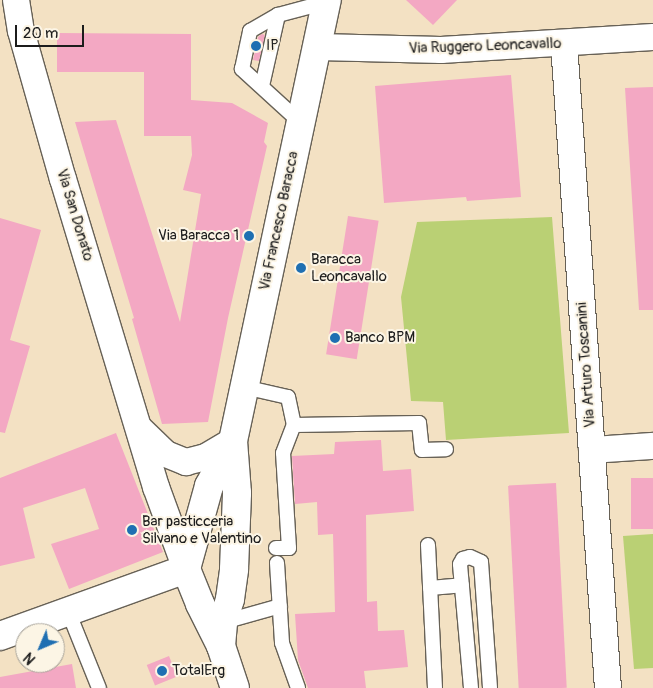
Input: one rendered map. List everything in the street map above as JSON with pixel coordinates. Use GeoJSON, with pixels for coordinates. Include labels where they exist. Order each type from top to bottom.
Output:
{"type":"FeatureCollection","features":[{"type":"Feature","properties":{"kind":"main road","name":"Via Francesco Baracca"},"geometry":{"type":"LineString","coordinates":[[186,569],[209,486],[232,442],[327,1]]}},
{"type":"Feature","properties":{"kind":"main road","name":"Via Francesco Baracca"},"geometry":{"type":"LineString","coordinates":[[222,634],[230,599],[234,569],[237,493],[232,442]]}},
{"type":"Feature","properties":{"kind":"main road"},"geometry":{"type":"LineString","coordinates":[[0,636],[186,569],[200,570],[212,579],[222,634],[235,688]]}},
{"type":"Feature","properties":{"kind":"street","name":"Via San Donato"},"geometry":{"type":"LineString","coordinates":[[16,0],[21,31],[140,428]]}},
{"type":"Feature","properties":{"kind":"street","name":"Via Ruggero Leoncavallo"},"geometry":{"type":"LineString","coordinates":[[318,47],[441,50],[653,37]]}},
{"type":"Feature","properties":{"kind":"street","name":"Via Arturo Toscanini"},"geometry":{"type":"LineString","coordinates":[[564,43],[608,688]]}},
{"type":"Feature","properties":{"kind":"street"},"geometry":{"type":"LineString","coordinates":[[140,428],[166,454],[186,462],[206,458],[232,442]]}},
{"type":"Feature","properties":{"kind":"street"},"geometry":{"type":"LineString","coordinates":[[140,428],[156,487],[186,569]]}},
{"type":"Feature","properties":{"kind":"street"},"geometry":{"type":"LineString","coordinates":[[592,450],[653,446]]}},
{"type":"Feature","properties":{"kind":"lane"},"geometry":{"type":"LineString","coordinates":[[300,122],[242,69],[250,31],[278,15],[327,1]]}},
{"type":"Feature","properties":{"kind":"lane"},"geometry":{"type":"LineString","coordinates":[[262,86],[278,15]]}},
{"type":"Feature","properties":{"kind":"lane"},"geometry":{"type":"LineString","coordinates":[[244,387],[288,397],[294,425],[283,453],[289,548],[276,548]]}},
{"type":"Feature","properties":{"kind":"lane"},"geometry":{"type":"LineString","coordinates":[[294,425],[419,423],[422,450],[446,448]]}},
{"type":"Feature","properties":{"kind":"lane"},"geometry":{"type":"LineString","coordinates":[[428,545],[434,688]]}},
{"type":"Feature","properties":{"kind":"lane"},"geometry":{"type":"LineString","coordinates":[[471,688],[460,564],[463,559],[470,557],[476,558],[481,562],[490,688]]}},
{"type":"Feature","properties":{"kind":"lane"},"geometry":{"type":"LineString","coordinates":[[277,563],[282,644],[298,688]]}},
{"type":"Feature","properties":{"kind":"lane"},"geometry":{"type":"LineString","coordinates":[[430,588],[462,585]]}},
{"type":"Feature","properties":{"kind":"lane"},"geometry":{"type":"LineString","coordinates":[[222,634],[280,606]]}},
{"type":"Feature","properties":{"kind":"lane"},"geometry":{"type":"LineString","coordinates":[[68,611],[99,688]]}},
{"type":"Feature","properties":{"kind":"green space"},"geometry":{"type":"Polygon","coordinates":[[[552,217],[569,433],[446,440],[443,402],[411,401],[401,297],[417,222],[552,217]]]}},
{"type":"Feature","properties":{"kind":"green space"},"geometry":{"type":"Polygon","coordinates":[[[653,534],[653,668],[634,669],[623,536],[653,534]]]}},
{"type":"Feature","properties":{"kind":"building"},"geometry":{"type":"Polygon","coordinates":[[[406,0],[457,0],[433,25],[406,0]]]}},
{"type":"Feature","properties":{"kind":"building"},"geometry":{"type":"Polygon","coordinates":[[[57,33],[191,34],[191,100],[232,103],[268,123],[264,142],[267,146],[228,318],[208,422],[162,424],[132,319],[134,318],[75,122],[116,120],[180,322],[201,194],[183,190],[192,155],[191,136],[144,136],[144,72],[57,72],[57,33]]]}},
{"type":"Feature","properties":{"kind":"building"},"geometry":{"type":"Polygon","coordinates":[[[262,34],[265,35],[259,61],[253,60],[258,37],[262,34]]]}},
{"type":"Feature","properties":{"kind":"building"},"geometry":{"type":"Polygon","coordinates":[[[511,75],[521,197],[467,201],[466,197],[384,203],[375,86],[511,75]]]}},
{"type":"Feature","properties":{"kind":"building"},"geometry":{"type":"Polygon","coordinates":[[[653,87],[653,310],[639,310],[625,88],[653,87]]]}},
{"type":"Feature","properties":{"kind":"building"},"geometry":{"type":"Polygon","coordinates":[[[348,216],[379,221],[357,359],[326,354],[348,216]]]}},
{"type":"Feature","properties":{"kind":"building"},"geometry":{"type":"Polygon","coordinates":[[[0,218],[41,230],[10,340],[30,346],[5,433],[0,432],[0,218]]]}},
{"type":"Feature","properties":{"kind":"building"},"geometry":{"type":"Polygon","coordinates":[[[116,433],[163,552],[69,589],[51,544],[99,529],[85,488],[23,508],[35,558],[0,566],[0,478],[116,433]]]}},
{"type":"Feature","properties":{"kind":"building"},"geometry":{"type":"Polygon","coordinates":[[[381,440],[383,471],[411,469],[414,511],[366,515],[367,602],[377,601],[378,631],[404,630],[408,667],[364,671],[366,688],[308,688],[298,660],[295,614],[335,612],[333,534],[318,535],[317,502],[295,504],[292,456],[334,454],[335,442],[381,440]]]}},
{"type":"Feature","properties":{"kind":"building"},"geometry":{"type":"Polygon","coordinates":[[[631,478],[653,478],[653,529],[631,529],[631,478]]]}},
{"type":"Feature","properties":{"kind":"building"},"geometry":{"type":"Polygon","coordinates":[[[556,483],[567,688],[519,688],[508,486],[556,483]]]}},
{"type":"Feature","properties":{"kind":"building","name":"TotalErg"},"geometry":{"type":"Polygon","coordinates":[[[169,656],[177,676],[155,685],[147,665],[169,656]]]}},
{"type":"Feature","properties":{"kind":"building"},"geometry":{"type":"Polygon","coordinates":[[[72,664],[76,688],[0,688],[0,677],[22,673],[65,673],[65,665],[72,664]]]}},
{"type":"Feature","properties":{"kind":"place","name":"IP"},"geometry":{"type":"Point","coordinates":[256,46]}},
{"type":"Feature","properties":{"kind":"place","name":"Via Baracca 1"},"geometry":{"type":"Point","coordinates":[249,236]}},
{"type":"Feature","properties":{"kind":"place","name":"Baracca Leoncavallo"},"geometry":{"type":"Point","coordinates":[301,268]}},
{"type":"Feature","properties":{"kind":"place","name":"Banco BPM"},"geometry":{"type":"Point","coordinates":[335,338]}},
{"type":"Feature","properties":{"kind":"place","name":"Bar pasticceria Silvano e Valentino"},"geometry":{"type":"Point","coordinates":[132,530]}},
{"type":"Feature","properties":{"kind":"place","name":"TotalErg"},"geometry":{"type":"Point","coordinates":[162,671]}}]}
